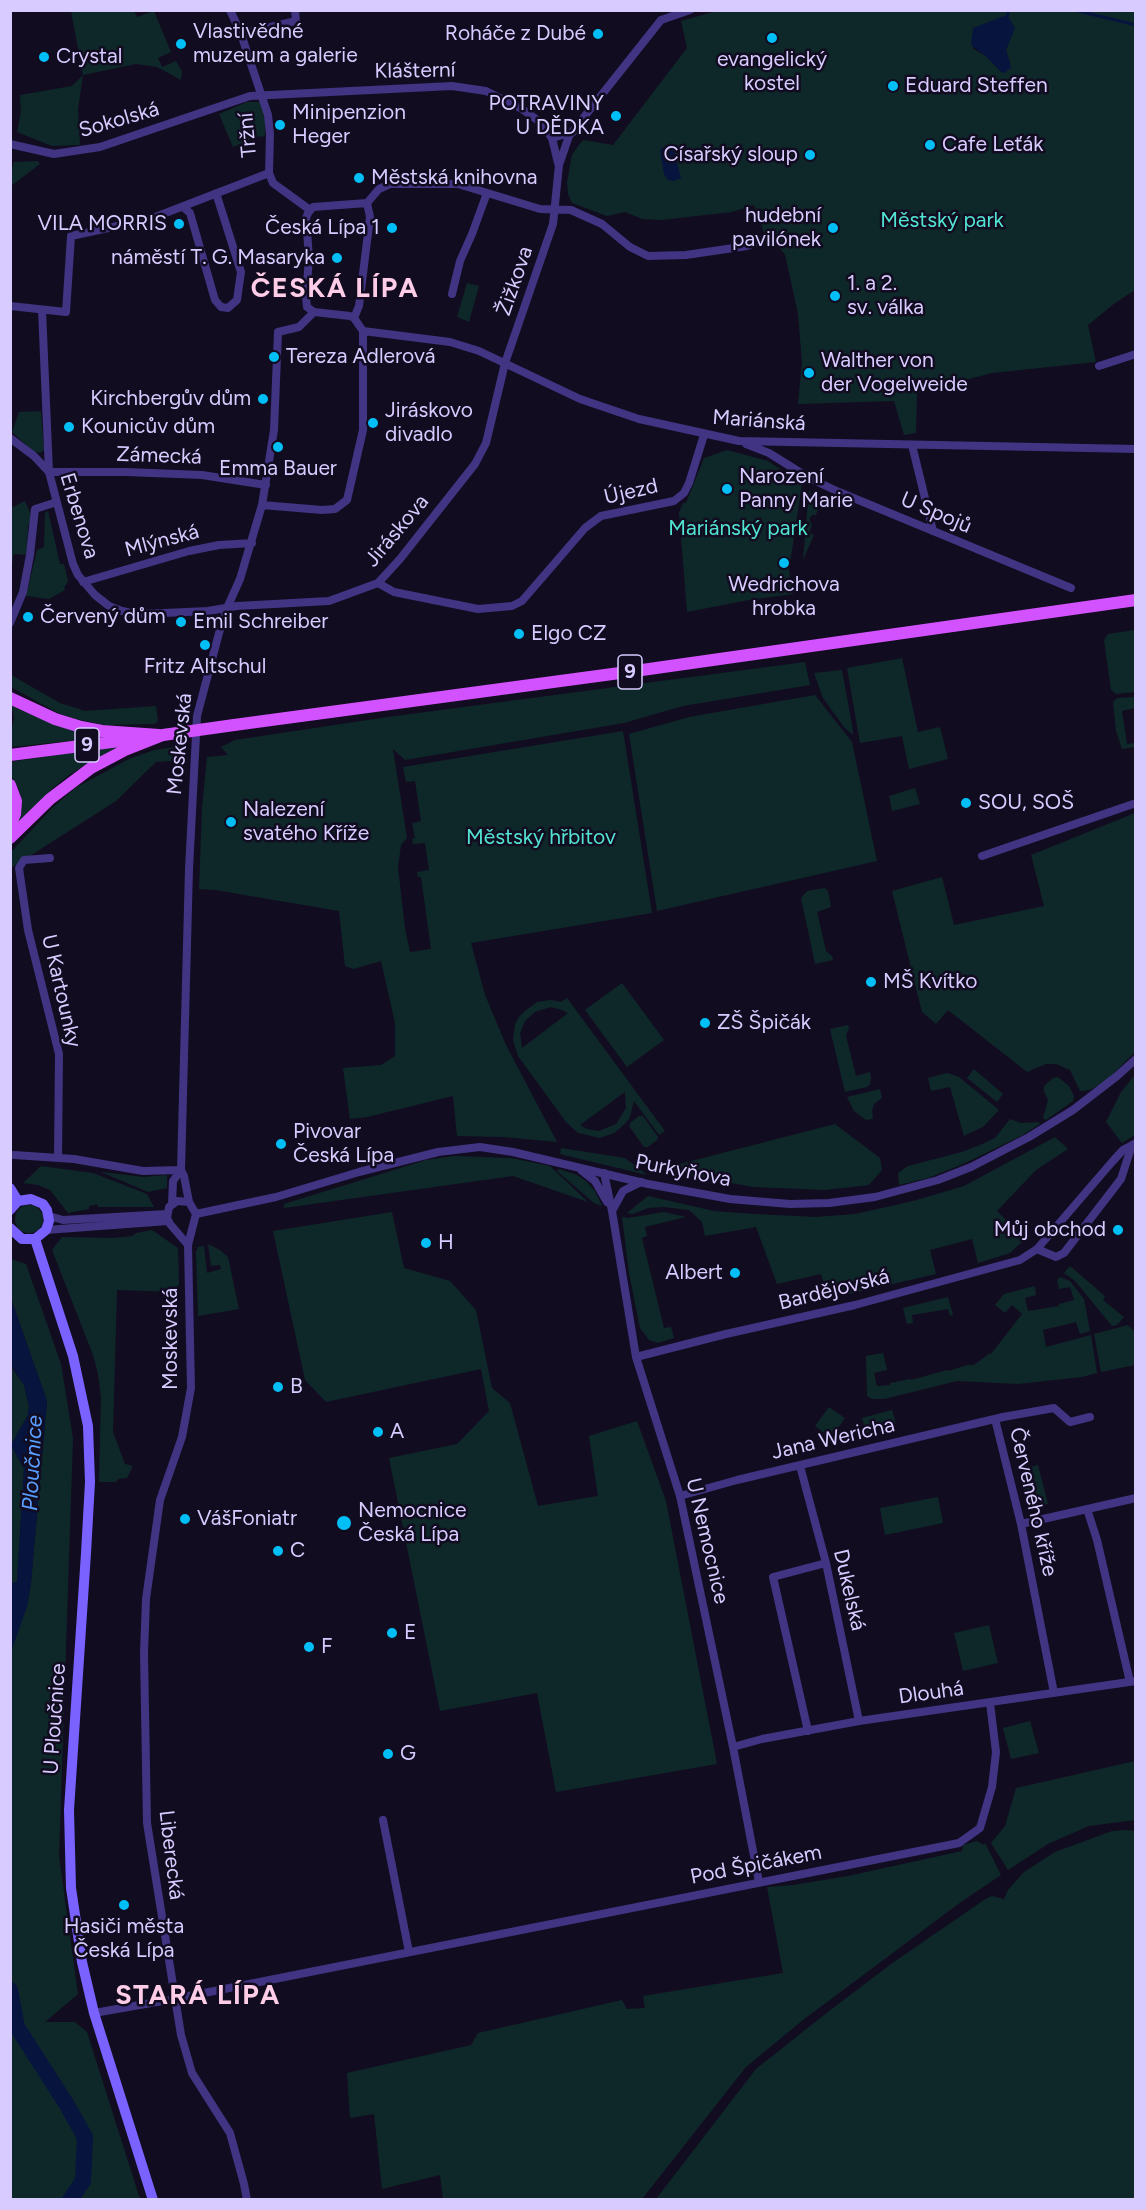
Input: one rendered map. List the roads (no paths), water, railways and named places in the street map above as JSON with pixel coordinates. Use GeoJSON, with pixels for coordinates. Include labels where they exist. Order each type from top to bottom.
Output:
{"type":"FeatureCollection","features":[{"type":"Feature","properties":{"kind":"main road","name":"9"},"geometry":{"type":"LineString","coordinates":[[10,755],[653,669],[1136,600]]}},
{"type":"Feature","properties":{"kind":"main road"},"geometry":{"type":"LineString","coordinates":[[10,698],[55,719],[81,727],[102,731],[163,735]]}},
{"type":"Feature","properties":{"kind":"main road"},"geometry":{"type":"LineString","coordinates":[[10,838],[50,799],[84,773],[125,750],[163,735]]}},
{"type":"Feature","properties":{"kind":"main road"},"geometry":{"type":"LineString","coordinates":[[10,785],[16,801],[15,814],[10,826]]}},
{"type":"Feature","properties":{"kind":"main road"},"geometry":{"type":"LineString","coordinates":[[10,1188],[14,1206],[31,1198],[43,1204],[49,1216],[46,1230],[35,1239],[22,1239],[10,1228]]}},
{"type":"Feature","properties":{"kind":"main road","name":"U Ploučnice"},"geometry":{"type":"LineString","coordinates":[[35,1239],[73,1356],[88,1426],[90,1482],[87,1541],[70,1776],[71,1888],[82,1962],[94,2013],[153,2199]]}},
{"type":"Feature","properties":{"kind":"street","name":"Tržní"},"geometry":{"type":"LineString","coordinates":[[230,10],[241,34],[268,115],[268,173]]}},
{"type":"Feature","properties":{"kind":"street"},"geometry":{"type":"LineString","coordinates":[[241,34],[296,21],[295,10]]}},
{"type":"Feature","properties":{"kind":"street"},"geometry":{"type":"LineString","coordinates":[[556,210],[559,165],[569,136],[661,20],[690,10]]}},
{"type":"Feature","properties":{"kind":"street","name":"Klášterní"},"geometry":{"type":"LineString","coordinates":[[235,102],[261,95],[452,86],[486,91],[504,99],[540,122],[552,138],[559,165]]}},
{"type":"Feature","properties":{"kind":"street","name":"Sokolská"},"geometry":{"type":"LineString","coordinates":[[10,144],[54,154],[100,147],[235,102]]}},
{"type":"Feature","properties":{"kind":"street"},"geometry":{"type":"LineString","coordinates":[[552,138],[573,132]]}},
{"type":"Feature","properties":{"kind":"street"},"geometry":{"type":"LineString","coordinates":[[10,306],[66,312],[71,236],[150,219],[268,173],[273,183],[310,210]]}},
{"type":"Feature","properties":{"kind":"street"},"geometry":{"type":"LineString","coordinates":[[262,505],[302,510],[335,509],[347,500],[363,430],[363,331],[354,318],[314,312],[307,307],[306,302],[309,258],[306,218],[310,210],[319,205],[367,203],[379,189],[390,183],[458,184],[540,209],[571,210],[602,224],[630,247],[648,256],[686,255],[747,246],[762,240]]}},
{"type":"Feature","properties":{"kind":"street"},"geometry":{"type":"LineString","coordinates":[[183,207],[190,213],[215,300],[221,307],[228,308],[237,300],[241,272],[216,193]]}},
{"type":"Feature","properties":{"kind":"street"},"geometry":{"type":"LineString","coordinates":[[452,294],[460,261],[487,193]]}},
{"type":"Feature","properties":{"kind":"street"},"geometry":{"type":"LineString","coordinates":[[354,318],[360,306],[370,217],[367,203]]}},
{"type":"Feature","properties":{"kind":"street","name":"Žižkova"},"geometry":{"type":"LineString","coordinates":[[505,363],[545,249],[556,210]]}},
{"type":"Feature","properties":{"kind":"street"},"geometry":{"type":"LineString","coordinates":[[42,310],[49,472]]}},
{"type":"Feature","properties":{"kind":"street","name":"Moskevská"},"geometry":{"type":"LineString","coordinates":[[180,1170],[192,800],[197,716],[206,676],[227,608],[252,543],[262,505],[274,430],[278,332],[299,327],[314,312]]}},
{"type":"Feature","properties":{"kind":"street","name":"Mariánská"},"geometry":{"type":"LineString","coordinates":[[363,331],[450,342],[479,351],[580,399],[639,419],[739,441],[1136,450]]}},
{"type":"Feature","properties":{"kind":"street"},"geometry":{"type":"LineString","coordinates":[[1098,366],[1136,354]]}},
{"type":"Feature","properties":{"kind":"street","name":"Jiráskova"},"geometry":{"type":"LineString","coordinates":[[83,582],[110,606],[136,614],[208,611],[330,601],[378,583],[475,464],[486,443],[505,363]]}},
{"type":"Feature","properties":{"kind":"street","name":"Újezd"},"geometry":{"type":"LineString","coordinates":[[378,583],[394,592],[478,609],[512,606],[522,600],[585,528],[601,516],[675,501],[684,493],[704,435]]}},
{"type":"Feature","properties":{"kind":"street","name":"Erbenova"},"geometry":{"type":"LineString","coordinates":[[10,438],[34,456],[49,472],[73,564],[83,582]]}},
{"type":"Feature","properties":{"kind":"street","name":"U Spojů"},"geometry":{"type":"LineString","coordinates":[[739,441],[769,453],[809,478],[1071,588]]}},
{"type":"Feature","properties":{"kind":"street"},"geometry":{"type":"LineString","coordinates":[[912,445],[933,531]]}},
{"type":"Feature","properties":{"kind":"street","name":"Zámecká"},"geometry":{"type":"LineString","coordinates":[[49,472],[202,475],[266,485]]}},
{"type":"Feature","properties":{"kind":"street"},"geometry":{"type":"LineString","coordinates":[[10,623],[23,592],[35,509],[57,502]]}},
{"type":"Feature","properties":{"kind":"street","name":"Mlýnská"},"geometry":{"type":"LineString","coordinates":[[83,582],[189,551],[252,543]]}},
{"type":"Feature","properties":{"kind":"street"},"geometry":{"type":"LineString","coordinates":[[982,856],[1136,802]]}},
{"type":"Feature","properties":{"kind":"street","name":"U Kartounky"},"geometry":{"type":"LineString","coordinates":[[50,858],[24,860],[20,868],[28,930],[59,1054],[58,1158]]}},
{"type":"Feature","properties":{"kind":"street","name":"Purkyňova"},"geometry":{"type":"LineString","coordinates":[[196,1214],[276,1197],[429,1154],[471,1148],[513,1152],[642,1182],[730,1199],[790,1204],[829,1203],[896,1193],[971,1167],[1029,1137],[1073,1110],[1136,1059]]}},
{"type":"Feature","properties":{"kind":"street","name":"Bardějovská"},"geometry":{"type":"LineString","coordinates":[[1037,1248],[1056,1257],[1064,1253],[1121,1179],[1134,1144]]}},
{"type":"Feature","properties":{"kind":"street","name":"Bardějovská"},"geometry":{"type":"LineString","coordinates":[[636,1357],[855,1305],[1020,1260],[1037,1248],[1123,1150],[1134,1144]]}},
{"type":"Feature","properties":{"kind":"street"},"geometry":{"type":"LineString","coordinates":[[14,1155],[58,1158],[144,1171],[180,1170]]}},
{"type":"Feature","properties":{"kind":"street","name":"U Nemocnice"},"geometry":{"type":"LineString","coordinates":[[579,1168],[594,1181],[612,1211]]}},
{"type":"Feature","properties":{"kind":"street"},"geometry":{"type":"LineString","coordinates":[[175,1229],[185,1230],[192,1226],[196,1214],[189,1202],[184,1176],[180,1170]]}},
{"type":"Feature","properties":{"kind":"street"},"geometry":{"type":"LineString","coordinates":[[180,1170],[173,1181],[172,1204],[168,1218],[188,1245]]}},
{"type":"Feature","properties":{"kind":"street","name":"U Nemocnice"},"geometry":{"type":"LineString","coordinates":[[603,1173],[612,1211],[636,1357],[680,1496],[734,1747],[759,1882]]}},
{"type":"Feature","properties":{"kind":"street"},"geometry":{"type":"LineString","coordinates":[[612,1211],[623,1191],[642,1182]]}},
{"type":"Feature","properties":{"kind":"street"},"geometry":{"type":"LineString","coordinates":[[172,1204],[177,1201],[189,1202]]}},
{"type":"Feature","properties":{"kind":"street"},"geometry":{"type":"LineString","coordinates":[[49,1216],[63,1220],[168,1218]]}},
{"type":"Feature","properties":{"kind":"street"},"geometry":{"type":"LineString","coordinates":[[46,1230],[168,1218]]}},
{"type":"Feature","properties":{"kind":"street","name":"Moskevská"},"geometry":{"type":"LineString","coordinates":[[160,1500],[182,1437],[191,1388],[188,1245],[192,1226]]}},
{"type":"Feature","properties":{"kind":"street","name":"Červeného kříže"},"geometry":{"type":"LineString","coordinates":[[1054,1693],[1021,1524],[995,1419],[1054,1408],[1070,1422],[1090,1417]]}},
{"type":"Feature","properties":{"kind":"street","name":"Jana Wericha"},"geometry":{"type":"LineString","coordinates":[[680,1496],[736,1480],[995,1419]]}},
{"type":"Feature","properties":{"kind":"street","name":"Dukelská"},"geometry":{"type":"LineString","coordinates":[[801,1466],[826,1563],[859,1722]]}},
{"type":"Feature","properties":{"kind":"street"},"geometry":{"type":"LineString","coordinates":[[1021,1524],[1136,1498]]}},
{"type":"Feature","properties":{"kind":"street","name":"Liberecká"},"geometry":{"type":"LineString","coordinates":[[160,1500],[146,1599],[144,1653],[147,1823],[181,2035],[192,2073],[230,2133],[246,2199]]}},
{"type":"Feature","properties":{"kind":"street"},"geometry":{"type":"LineString","coordinates":[[1087,1509],[1133,1681]]}},
{"type":"Feature","properties":{"kind":"street"},"geometry":{"type":"LineString","coordinates":[[808,1731],[773,1577],[826,1563]]}},
{"type":"Feature","properties":{"kind":"street","name":"Dlouhá"},"geometry":{"type":"LineString","coordinates":[[734,1747],[762,1739],[859,1722],[1133,1681]]}},
{"type":"Feature","properties":{"kind":"street","name":"Pod Špičákem"},"geometry":{"type":"LineString","coordinates":[[94,2013],[959,1842],[980,1828],[992,1787],[996,1752],[990,1703]]}},
{"type":"Feature","properties":{"kind":"street"},"geometry":{"type":"LineString","coordinates":[[383,1820],[409,1952]]}},
{"type":"Feature","properties":{"kind":"water"},"geometry":{"type":"Polygon","coordinates":[[[1004,16],[1008,17],[1015,28],[1006,50],[1011,67],[1005,73],[971,45],[973,28],[1004,16]]]}},
{"type":"Feature","properties":{"kind":"water"},"geometry":{"type":"Polygon","coordinates":[[[673,147],[681,178],[674,181],[668,180],[664,174],[660,151],[662,148],[673,147]]]}},
{"type":"Feature","properties":{"kind":"water"},"geometry":{"type":"Polygon","coordinates":[[[11,1299],[47,1401],[31,1583],[27,1606],[11,1652],[11,1583],[17,1582],[24,1469],[11,1445],[28,1415],[29,1406],[24,1385],[11,1365],[11,1299]]]}},
{"type":"Feature","properties":{"kind":"waterway"},"geometry":{"type":"LineString","coordinates":[[1006,20],[1009,10]]}},
{"type":"Feature","properties":{"kind":"waterway"},"geometry":{"type":"LineString","coordinates":[[1074,10],[1136,25]]}},
{"type":"Feature","properties":{"kind":"waterway","name":"Ploučnice"},"geometry":{"type":"LineString","coordinates":[[10,1990],[17,2027],[85,2137],[83,2181],[70,2200]]}},
{"type":"Feature","properties":{"kind":"place","name":"Roháče z Dubé"},"geometry":{"type":"Point","coordinates":[598,34]}},
{"type":"Feature","properties":{"kind":"place","name":"evangelický kostel"},"geometry":{"type":"Point","coordinates":[772,38]}},
{"type":"Feature","properties":{"kind":"place","name":"Vlastivědné muzeum a galerie"},"geometry":{"type":"Point","coordinates":[181,44]}},
{"type":"Feature","properties":{"kind":"place","name":"Crystal"},"geometry":{"type":"Point","coordinates":[44,57]}},
{"type":"Feature","properties":{"kind":"place","name":"Eduard Steffen"},"geometry":{"type":"Point","coordinates":[893,86]}},
{"type":"Feature","properties":{"kind":"place","name":"POTRAVINY U DĚDKA"},"geometry":{"type":"Point","coordinates":[616,116]}},
{"type":"Feature","properties":{"kind":"place","name":"Minipenzion Heger"},"geometry":{"type":"Point","coordinates":[280,125]}},
{"type":"Feature","properties":{"kind":"place","name":"Cafe Leťák"},"geometry":{"type":"Point","coordinates":[930,145]}},
{"type":"Feature","properties":{"kind":"place","name":"Císařský sloup"},"geometry":{"type":"Point","coordinates":[810,155]}},
{"type":"Feature","properties":{"kind":"place","name":"Městská knihovna"},"geometry":{"type":"Point","coordinates":[359,178]}},
{"type":"Feature","properties":{"kind":"place","name":"VILA MORRIS"},"geometry":{"type":"Point","coordinates":[179,224]}},
{"type":"Feature","properties":{"kind":"place","name":"Česká Lípa 1"},"geometry":{"type":"Point","coordinates":[392,228]}},
{"type":"Feature","properties":{"kind":"place","name":"hudební pavilónek"},"geometry":{"type":"Point","coordinates":[833,228]}},
{"type":"Feature","properties":{"kind":"place","name":"náměstí T. G. Masaryka"},"geometry":{"type":"Point","coordinates":[337,258]}},
{"type":"Feature","properties":{"kind":"place","name":"1. a 2. sv. válka"},"geometry":{"type":"Point","coordinates":[835,296]}},
{"type":"Feature","properties":{"kind":"place","name":"Tereza Adlerová"},"geometry":{"type":"Point","coordinates":[274,357]}},
{"type":"Feature","properties":{"kind":"place","name":"Walther von der Vogelweide"},"geometry":{"type":"Point","coordinates":[809,373]}},
{"type":"Feature","properties":{"kind":"place","name":"Kirchbergův dům"},"geometry":{"type":"Point","coordinates":[263,399]}},
{"type":"Feature","properties":{"kind":"place","name":"Jiráskovo divadlo"},"geometry":{"type":"Point","coordinates":[373,423]}},
{"type":"Feature","properties":{"kind":"place","name":"Kounicův dům"},"geometry":{"type":"Point","coordinates":[69,427]}},
{"type":"Feature","properties":{"kind":"place","name":"Emma Bauer"},"geometry":{"type":"Point","coordinates":[278,447]}},
{"type":"Feature","properties":{"kind":"place","name":"Narození Panny Marie"},"geometry":{"type":"Point","coordinates":[727,489]}},
{"type":"Feature","properties":{"kind":"place","name":"Wedrichova hrobka"},"geometry":{"type":"Point","coordinates":[784,563]}},
{"type":"Feature","properties":{"kind":"place","name":"Červený dům"},"geometry":{"type":"Point","coordinates":[28,617]}},
{"type":"Feature","properties":{"kind":"place","name":"Emil Schreiber"},"geometry":{"type":"Point","coordinates":[181,622]}},
{"type":"Feature","properties":{"kind":"place","name":"Elgo CZ"},"geometry":{"type":"Point","coordinates":[519,634]}},
{"type":"Feature","properties":{"kind":"place","name":"Fritz Altschul"},"geometry":{"type":"Point","coordinates":[205,645]}},
{"type":"Feature","properties":{"kind":"place","name":"SOU, SOŠ"},"geometry":{"type":"Point","coordinates":[966,803]}},
{"type":"Feature","properties":{"kind":"place","name":"Nalezení svatého Kříže"},"geometry":{"type":"Point","coordinates":[231,822]}},
{"type":"Feature","properties":{"kind":"place","name":"MŠ Kvítko"},"geometry":{"type":"Point","coordinates":[871,982]}},
{"type":"Feature","properties":{"kind":"place","name":"ZŠ Špičák"},"geometry":{"type":"Point","coordinates":[705,1023]}},
{"type":"Feature","properties":{"kind":"place","name":"Pivovar Česká Lípa"},"geometry":{"type":"Point","coordinates":[281,1144]}},
{"type":"Feature","properties":{"kind":"place","name":"Můj obchod"},"geometry":{"type":"Point","coordinates":[1118,1230]}},
{"type":"Feature","properties":{"kind":"place","name":"H"},"geometry":{"type":"Point","coordinates":[426,1243]}},
{"type":"Feature","properties":{"kind":"place","name":"Albert"},"geometry":{"type":"Point","coordinates":[735,1273]}},
{"type":"Feature","properties":{"kind":"place","name":"B"},"geometry":{"type":"Point","coordinates":[278,1387]}},
{"type":"Feature","properties":{"kind":"place","name":"A"},"geometry":{"type":"Point","coordinates":[378,1432]}},
{"type":"Feature","properties":{"kind":"place","name":"VášFoniatr"},"geometry":{"type":"Point","coordinates":[185,1519]}},
{"type":"Feature","properties":{"kind":"place","name":"Nemocnice Česká Lípa"},"geometry":{"type":"Point","coordinates":[344,1523]}},
{"type":"Feature","properties":{"kind":"place","name":"C"},"geometry":{"type":"Point","coordinates":[278,1551]}},
{"type":"Feature","properties":{"kind":"place","name":"E"},"geometry":{"type":"Point","coordinates":[392,1633]}},
{"type":"Feature","properties":{"kind":"place","name":"F"},"geometry":{"type":"Point","coordinates":[309,1647]}},
{"type":"Feature","properties":{"kind":"place","name":"G"},"geometry":{"type":"Point","coordinates":[388,1754]}},
{"type":"Feature","properties":{"kind":"place","name":"Hasiči města Česká Lípa"},"geometry":{"type":"Point","coordinates":[124,1905]}},
{"type":"Feature","properties":{"kind":"district","name":"ČESKÁ LÍPA"},"geometry":{"type":"Point","coordinates":[335,289]}},
{"type":"Feature","properties":{"kind":"district","name":"STARÁ LÍPA"},"geometry":{"type":"Point","coordinates":[198,1996]}},
{"type":"Feature","properties":{"kind":"park label","name":"Městský park"},"geometry":{"type":"Point","coordinates":[942,221]}},
{"type":"Feature","properties":{"kind":"park label","name":"Mariánský park"},"geometry":{"type":"Point","coordinates":[738,529]}},
{"type":"Feature","properties":{"kind":"park label","name":"Městský hřbitov"},"geometry":{"type":"Point","coordinates":[541,838]}}]}
